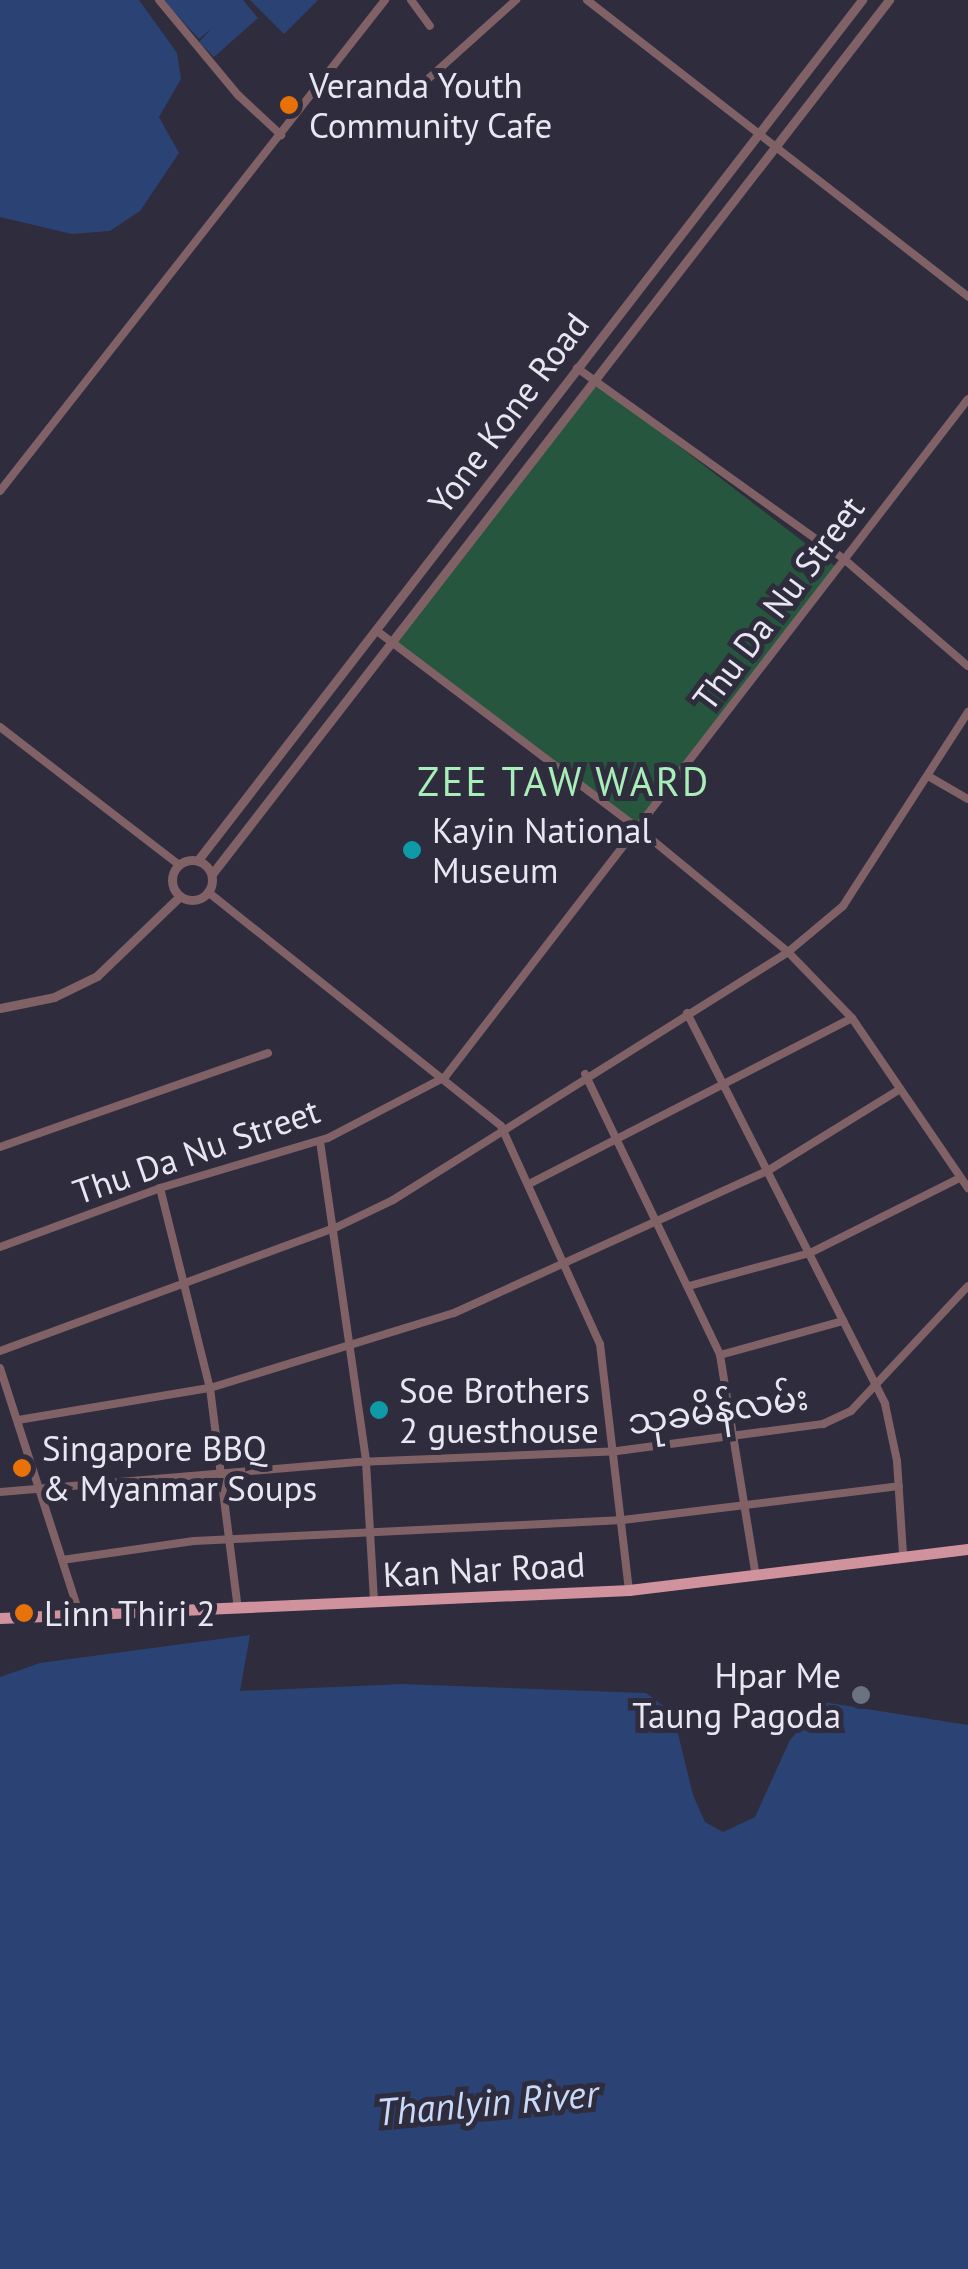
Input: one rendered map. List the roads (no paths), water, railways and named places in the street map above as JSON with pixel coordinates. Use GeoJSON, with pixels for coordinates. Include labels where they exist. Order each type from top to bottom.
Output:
{"type":"FeatureCollection","features":[{"type":"Feature","properties":{"kind":"main road","name":"Kan Nar Road"},"geometry":{"type":"LineString","coordinates":[[0,1618],[629,1590],[968,1549]]}},
{"type":"Feature","properties":{"kind":"street"},"geometry":{"type":"LineString","coordinates":[[158,0],[238,94],[281,134]]}},
{"type":"Feature","properties":{"kind":"street"},"geometry":{"type":"LineString","coordinates":[[0,491],[385,0]]}},
{"type":"Feature","properties":{"kind":"street"},"geometry":{"type":"LineString","coordinates":[[412,0],[430,26]]}},
{"type":"Feature","properties":{"kind":"street"},"geometry":{"type":"LineString","coordinates":[[418,88],[516,0]]}},
{"type":"Feature","properties":{"kind":"street"},"geometry":{"type":"LineString","coordinates":[[587,0],[968,297]]}},
{"type":"Feature","properties":{"kind":"street","name":"Yone Kone Road"},"geometry":{"type":"LineString","coordinates":[[198,860],[862,0]]}},
{"type":"Feature","properties":{"kind":"street"},"geometry":{"type":"LineString","coordinates":[[208,892],[212,874],[889,0]]}},
{"type":"Feature","properties":{"kind":"street"},"geometry":{"type":"LineString","coordinates":[[688,225],[703,238]]}},
{"type":"Feature","properties":{"kind":"street"},"geometry":{"type":"LineString","coordinates":[[576,368],[845,560],[968,666]]}},
{"type":"Feature","properties":{"kind":"street","name":"Thu Da Nu Street"},"geometry":{"type":"LineString","coordinates":[[0,1247],[160,1188],[320,1140],[446,1077],[968,400]]}},
{"type":"Feature","properties":{"kind":"street"},"geometry":{"type":"LineString","coordinates":[[377,631],[639,829],[788,952],[852,1018],[968,1188]]}},
{"type":"Feature","properties":{"kind":"street"},"geometry":{"type":"LineString","coordinates":[[0,1351],[337,1227],[393,1200],[501,1126],[788,952],[844,906],[968,712]]}},
{"type":"Feature","properties":{"kind":"street"},"geometry":{"type":"LineString","coordinates":[[0,726],[179,864],[198,860],[212,874]]}},
{"type":"Feature","properties":{"kind":"street"},"geometry":{"type":"LineString","coordinates":[[283,752],[296,764]]}},
{"type":"Feature","properties":{"kind":"street"},"geometry":{"type":"LineString","coordinates":[[928,776],[968,799]]}},
{"type":"Feature","properties":{"kind":"street"},"geometry":{"type":"LineString","coordinates":[[179,864],[172,877],[180,896],[192,900],[208,892]]}},
{"type":"Feature","properties":{"kind":"street"},"geometry":{"type":"LineString","coordinates":[[208,892],[446,1077],[501,1126],[600,1344],[616,1451],[629,1590]]}},
{"type":"Feature","properties":{"kind":"street"},"geometry":{"type":"LineString","coordinates":[[0,1008],[54,997],[97,976],[180,896]]}},
{"type":"Feature","properties":{"kind":"street"},"geometry":{"type":"LineString","coordinates":[[687,1013],[876,1387],[890,1424],[899,1486],[902,1554]]}},
{"type":"Feature","properties":{"kind":"street"},"geometry":{"type":"LineString","coordinates":[[529,1184],[622,1141],[852,1018]]}},
{"type":"Feature","properties":{"kind":"street"},"geometry":{"type":"LineString","coordinates":[[0,1148],[268,1053]]}},
{"type":"Feature","properties":{"kind":"street"},"geometry":{"type":"LineString","coordinates":[[585,1074],[622,1141],[720,1356],[738,1438],[755,1572]]}},
{"type":"Feature","properties":{"kind":"street"},"geometry":{"type":"LineString","coordinates":[[18,1420],[210,1388],[351,1348],[566,1265],[660,1224],[769,1170],[900,1089]]}},
{"type":"Feature","properties":{"kind":"street"},"geometry":{"type":"LineString","coordinates":[[320,1140],[337,1227],[366,1462],[374,1602]]}},
{"type":"Feature","properties":{"kind":"street"},"geometry":{"type":"LineString","coordinates":[[689,1286],[810,1253],[960,1178]]}},
{"type":"Feature","properties":{"kind":"street"},"geometry":{"type":"LineString","coordinates":[[160,1188],[181,1285],[210,1388],[224,1473],[238,1609]]}},
{"type":"Feature","properties":{"kind":"street","name":"သုခမိန်လမ်း"},"geometry":{"type":"LineString","coordinates":[[0,1492],[366,1462],[616,1451],[823,1424],[851,1411],[968,1286]]}},
{"type":"Feature","properties":{"kind":"street"},"geometry":{"type":"LineString","coordinates":[[720,1356],[843,1320]]}},
{"type":"Feature","properties":{"kind":"street"},"geometry":{"type":"LineString","coordinates":[[0,1368],[80,1616]]}},
{"type":"Feature","properties":{"kind":"street"},"geometry":{"type":"LineString","coordinates":[[62,1560],[230,1538],[623,1520],[899,1486]]}},
{"type":"Feature","properties":{"kind":"water"},"geometry":{"type":"Polygon","coordinates":[[[0,0],[139,0],[177,53],[181,79],[159,117],[179,153],[140,211],[110,231],[72,234],[0,217],[0,0]]]}},
{"type":"Feature","properties":{"kind":"water"},"geometry":{"type":"Polygon","coordinates":[[[163,0],[243,0],[258,18],[214,57],[199,42],[212,28],[199,39],[163,0]]]}},
{"type":"Feature","properties":{"kind":"water"},"geometry":{"type":"Polygon","coordinates":[[[250,0],[318,0],[284,34],[250,0]]]}},
{"type":"Feature","properties":{"kind":"water","name":"Thanlyin River"},"geometry":{"type":"Polygon","coordinates":[[[250,1635],[240,1691],[402,1684],[646,1693],[673,1713],[693,1795],[705,1822],[723,1832],[755,1817],[790,1740],[823,1702],[968,1725],[968,2269],[0,2269],[0,1677],[40,1663],[250,1635]]]}},
{"type":"Feature","properties":{"kind":"place","name":"Veranda Youth Community Cafe"},"geometry":{"type":"Point","coordinates":[289,105]}},
{"type":"Feature","properties":{"kind":"place","name":"Kayin National Museum"},"geometry":{"type":"Point","coordinates":[412,850]}},
{"type":"Feature","properties":{"kind":"place","name":"Soe Brothers 2 guesthouse"},"geometry":{"type":"Point","coordinates":[379,1410]}},
{"type":"Feature","properties":{"kind":"place","name":"Singapore BBQ & Myanmar Soups"},"geometry":{"type":"Point","coordinates":[22,1468]}},
{"type":"Feature","properties":{"kind":"place","name":"Linn Thiri 2"},"geometry":{"type":"Point","coordinates":[24,1613]}},
{"type":"Feature","properties":{"kind":"place","name":"Hpar Me Taung Pagoda"},"geometry":{"type":"Point","coordinates":[861,1695]}},
{"type":"Feature","properties":{"kind":"district","name":"ZEE TAW WARD"},"geometry":{"type":"Point","coordinates":[564,781]}}]}
